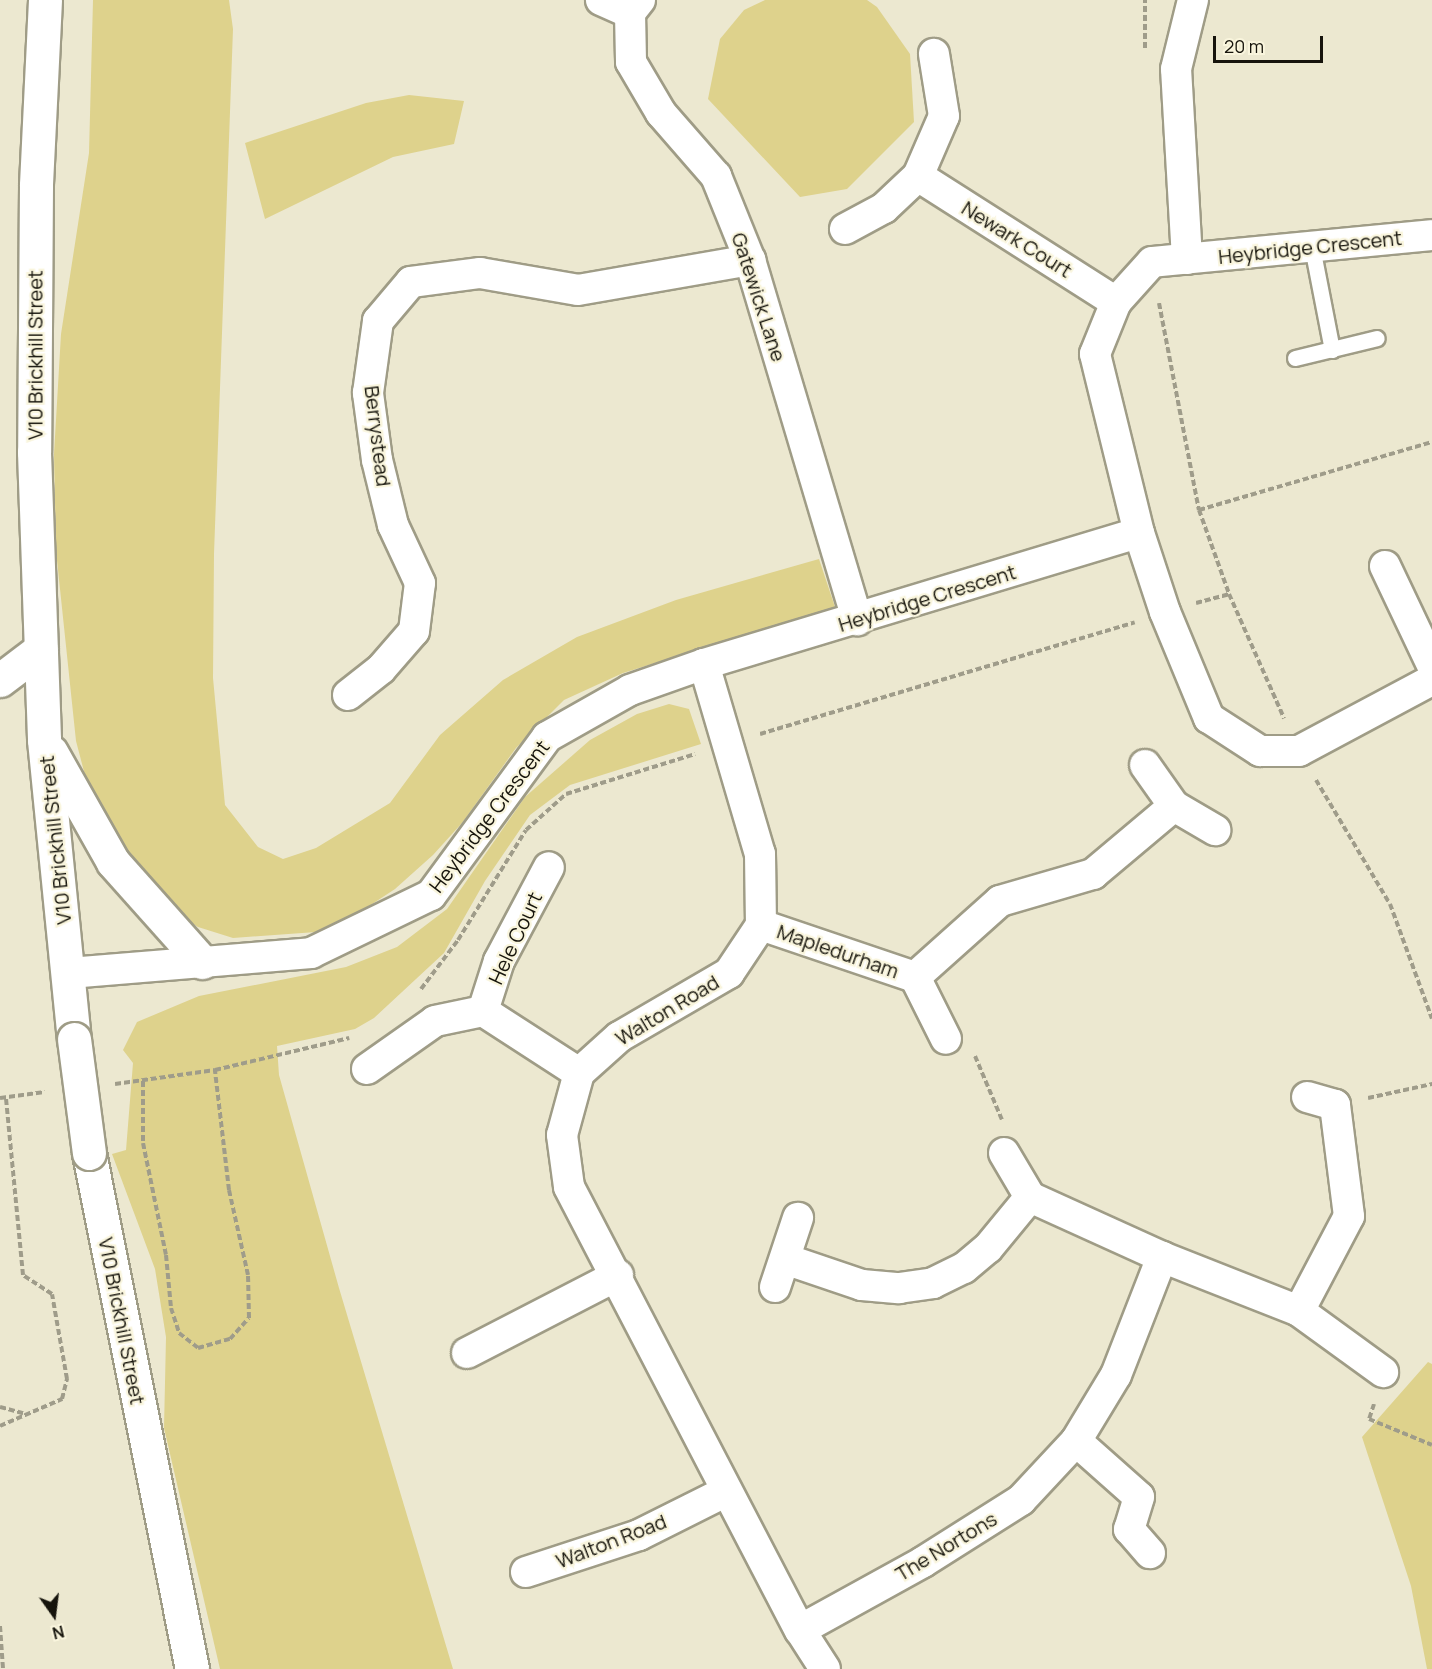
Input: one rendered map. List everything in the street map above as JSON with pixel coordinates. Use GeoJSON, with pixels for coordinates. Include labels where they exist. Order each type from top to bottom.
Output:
{"type":"FeatureCollection","features":[{"type":"Feature","properties":{"kind":"street","name":"V10 Brickhill Street"},"geometry":{"type":"LineString","coordinates":[[45,0],[36,186],[34,452],[44,740],[74,1039],[89,1153],[192,1669]]}},
{"type":"Feature","properties":{"kind":"street"},"geometry":{"type":"LineString","coordinates":[[601,0],[635,7]]}},
{"type":"Feature","properties":{"kind":"street"},"geometry":{"type":"LineString","coordinates":[[1187,259],[1176,69],[1193,0]]}},
{"type":"Feature","properties":{"kind":"street","name":"Gatewick Lane"},"geometry":{"type":"LineString","coordinates":[[635,7],[631,62],[661,113],[717,176],[750,260],[857,620]]}},
{"type":"Feature","properties":{"kind":"street"},"geometry":{"type":"LineString","coordinates":[[845,229],[884,208],[918,176],[944,116],[934,54]]}},
{"type":"Feature","properties":{"kind":"street","name":"Newark Court"},"geometry":{"type":"LineString","coordinates":[[918,176],[1116,302]]}},
{"type":"Feature","properties":{"kind":"street","name":"Heybridge Crescent"},"geometry":{"type":"LineString","coordinates":[[1152,262],[1432,235]]}},
{"type":"Feature","properties":{"kind":"street","name":"Berrystead"},"geometry":{"type":"LineString","coordinates":[[348,695],[381,669],[414,631],[420,584],[393,525],[377,459],[368,393],[378,321],[411,282],[480,273],[578,290],[750,260]]}},
{"type":"Feature","properties":{"kind":"street"},"geometry":{"type":"LineString","coordinates":[[1152,262],[1116,302],[1095,354],[1139,533],[1165,612],[1209,718],[1260,751],[1299,752],[1432,680]]}},
{"type":"Feature","properties":{"kind":"street","name":"Heybridge Crescent"},"geometry":{"type":"LineString","coordinates":[[69,973],[311,953],[431,895],[547,737],[630,690],[704,664],[857,620],[1139,533]]}},
{"type":"Feature","properties":{"kind":"street"},"geometry":{"type":"LineString","coordinates":[[1385,566],[1432,665]]}},
{"type":"Feature","properties":{"kind":"street"},"geometry":{"type":"LineString","coordinates":[[0,680],[41,649]]}},
{"type":"Feature","properties":{"kind":"street"},"geometry":{"type":"LineString","coordinates":[[704,664],[760,854],[760,925]]}},
{"type":"Feature","properties":{"kind":"street"},"geometry":{"type":"LineString","coordinates":[[44,740],[114,862],[202,962]]}},
{"type":"Feature","properties":{"kind":"street"},"geometry":{"type":"LineString","coordinates":[[1145,765],[1174,806],[1215,830]]}},
{"type":"Feature","properties":{"kind":"street","name":"Mapledurham"},"geometry":{"type":"LineString","coordinates":[[915,977],[1000,901],[1093,874],[1174,806]]}},
{"type":"Feature","properties":{"kind":"street","name":"Hele Court"},"geometry":{"type":"LineString","coordinates":[[483,1011],[499,961],[549,867]]}},
{"type":"Feature","properties":{"kind":"street","name":"Mapledurham"},"geometry":{"type":"LineString","coordinates":[[760,925],[915,977],[946,1039]]}},
{"type":"Feature","properties":{"kind":"street","name":"Walton Road"},"geometry":{"type":"LineString","coordinates":[[579,1072],[619,1037],[729,973],[760,925]]}},
{"type":"Feature","properties":{"kind":"street"},"geometry":{"type":"LineString","coordinates":[[367,1069],[435,1021],[483,1011],[579,1072],[562,1135],[569,1187],[618,1275],[800,1630],[825,1669]]}},
{"type":"Feature","properties":{"kind":"street"},"geometry":{"type":"LineString","coordinates":[[1299,1311],[1349,1216],[1321,1101]]}},
{"type":"Feature","properties":{"kind":"street"},"geometry":{"type":"LineString","coordinates":[[1004,1153],[1030,1197],[1162,1257],[1299,1311],[1383,1372]]}},
{"type":"Feature","properties":{"kind":"street"},"geometry":{"type":"LineString","coordinates":[[798,1218],[780,1273],[899,1288],[933,1283],[964,1268],[988,1248],[1030,1197]]}},
{"type":"Feature","properties":{"kind":"street","name":"The Nortons"},"geometry":{"type":"LineString","coordinates":[[800,1630],[923,1562],[1021,1500],[1076,1441],[1116,1375],[1162,1257]]}},
{"type":"Feature","properties":{"kind":"street"},"geometry":{"type":"LineString","coordinates":[[467,1353],[618,1275]]}},
{"type":"Feature","properties":{"kind":"street"},"geometry":{"type":"LineString","coordinates":[[1076,1441],[1139,1497],[1129,1529],[1150,1553]]}},
{"type":"Feature","properties":{"kind":"street","name":"Walton Road"},"geometry":{"type":"LineString","coordinates":[[526,1572],[639,1535],[727,1491]]}},
{"type":"Feature","properties":{"kind":"lane"},"geometry":{"type":"LineString","coordinates":[[1312,247],[1332,350]]}},
{"type":"Feature","properties":{"kind":"lane"},"geometry":{"type":"LineString","coordinates":[[1295,358],[1377,339]]}},
{"type":"Feature","properties":{"kind":"path"},"geometry":{"type":"LineString","coordinates":[[1145,0],[1145,54]]}},
{"type":"Feature","properties":{"kind":"path"},"geometry":{"type":"LineString","coordinates":[[1152,262],[1198,510],[1229,594]]}},
{"type":"Feature","properties":{"kind":"path"},"geometry":{"type":"LineString","coordinates":[[1198,510],[1432,442]]}},
{"type":"Feature","properties":{"kind":"path"},"geometry":{"type":"LineString","coordinates":[[946,1039],[978,1058],[1005,1128],[1004,1153]]}},
{"type":"Feature","properties":{"kind":"path"},"geometry":{"type":"LineString","coordinates":[[143,1081],[143,1143],[166,1255],[171,1308],[179,1333],[198,1348],[230,1339],[249,1318],[248,1275],[229,1190],[215,1070]]}},
{"type":"Feature","properties":{"kind":"path"},"geometry":{"type":"LineString","coordinates":[[1321,1101],[1432,1084]]}},
{"type":"Feature","properties":{"kind":"path"},"geometry":{"type":"LineString","coordinates":[[0,1426],[24,1413],[62,1399],[67,1379],[52,1294],[22,1275],[6,1097]]}},
{"type":"Feature","properties":{"kind":"path"},"geometry":{"type":"LineString","coordinates":[[1383,1372],[1369,1419],[1432,1445]]}},
{"type":"Feature","properties":{"kind":"path"},"geometry":{"type":"LineString","coordinates":[[0,1407],[24,1413]]}},
{"type":"Feature","properties":{"kind":"path"},"geometry":{"type":"LineString","coordinates":[[0,1626],[3,1669]]}},
{"type":"Feature","properties":{"kind":"shaded area"},"geometry":{"type":"Polygon","coordinates":[[[93,0],[229,0],[233,29],[214,554],[213,678],[225,805],[258,847],[283,859],[316,848],[390,803],[440,735],[503,680],[577,637],[676,600],[819,559],[835,607],[623,673],[564,700],[516,748],[462,823],[433,855],[395,889],[360,912],[316,932],[233,938],[198,927],[162,904],[125,860],[92,802],[76,741],[56,551],[54,454],[61,334],[89,153],[93,0]]]}},
{"type":"Feature","properties":{"kind":"shaded area"},"geometry":{"type":"Polygon","coordinates":[[[765,0],[867,0],[877,7],[910,54],[914,122],[847,189],[800,197],[708,99],[720,39],[744,10],[765,0]]]}},
{"type":"Feature","properties":{"kind":"shaded area"},"geometry":{"type":"Polygon","coordinates":[[[409,95],[464,101],[454,144],[393,157],[265,219],[245,143],[366,103],[409,95]]]}},
{"type":"Feature","properties":{"kind":"shaded area"},"geometry":{"type":"Polygon","coordinates":[[[669,704],[689,709],[701,744],[570,785],[530,815],[485,881],[444,953],[374,1018],[355,1029],[277,1046],[279,1075],[339,1288],[453,1669],[220,1669],[164,1428],[166,1337],[155,1269],[112,1154],[126,1150],[133,1063],[123,1050],[137,1022],[199,996],[346,967],[397,947],[447,909],[525,797],[590,740],[637,714],[669,704]]]}},
{"type":"Feature","properties":{"kind":"shaded area"},"geometry":{"type":"Polygon","coordinates":[[[1428,1362],[1432,1364],[1432,1669],[1427,1669],[1411,1586],[1362,1437],[1428,1362]]]}}]}
